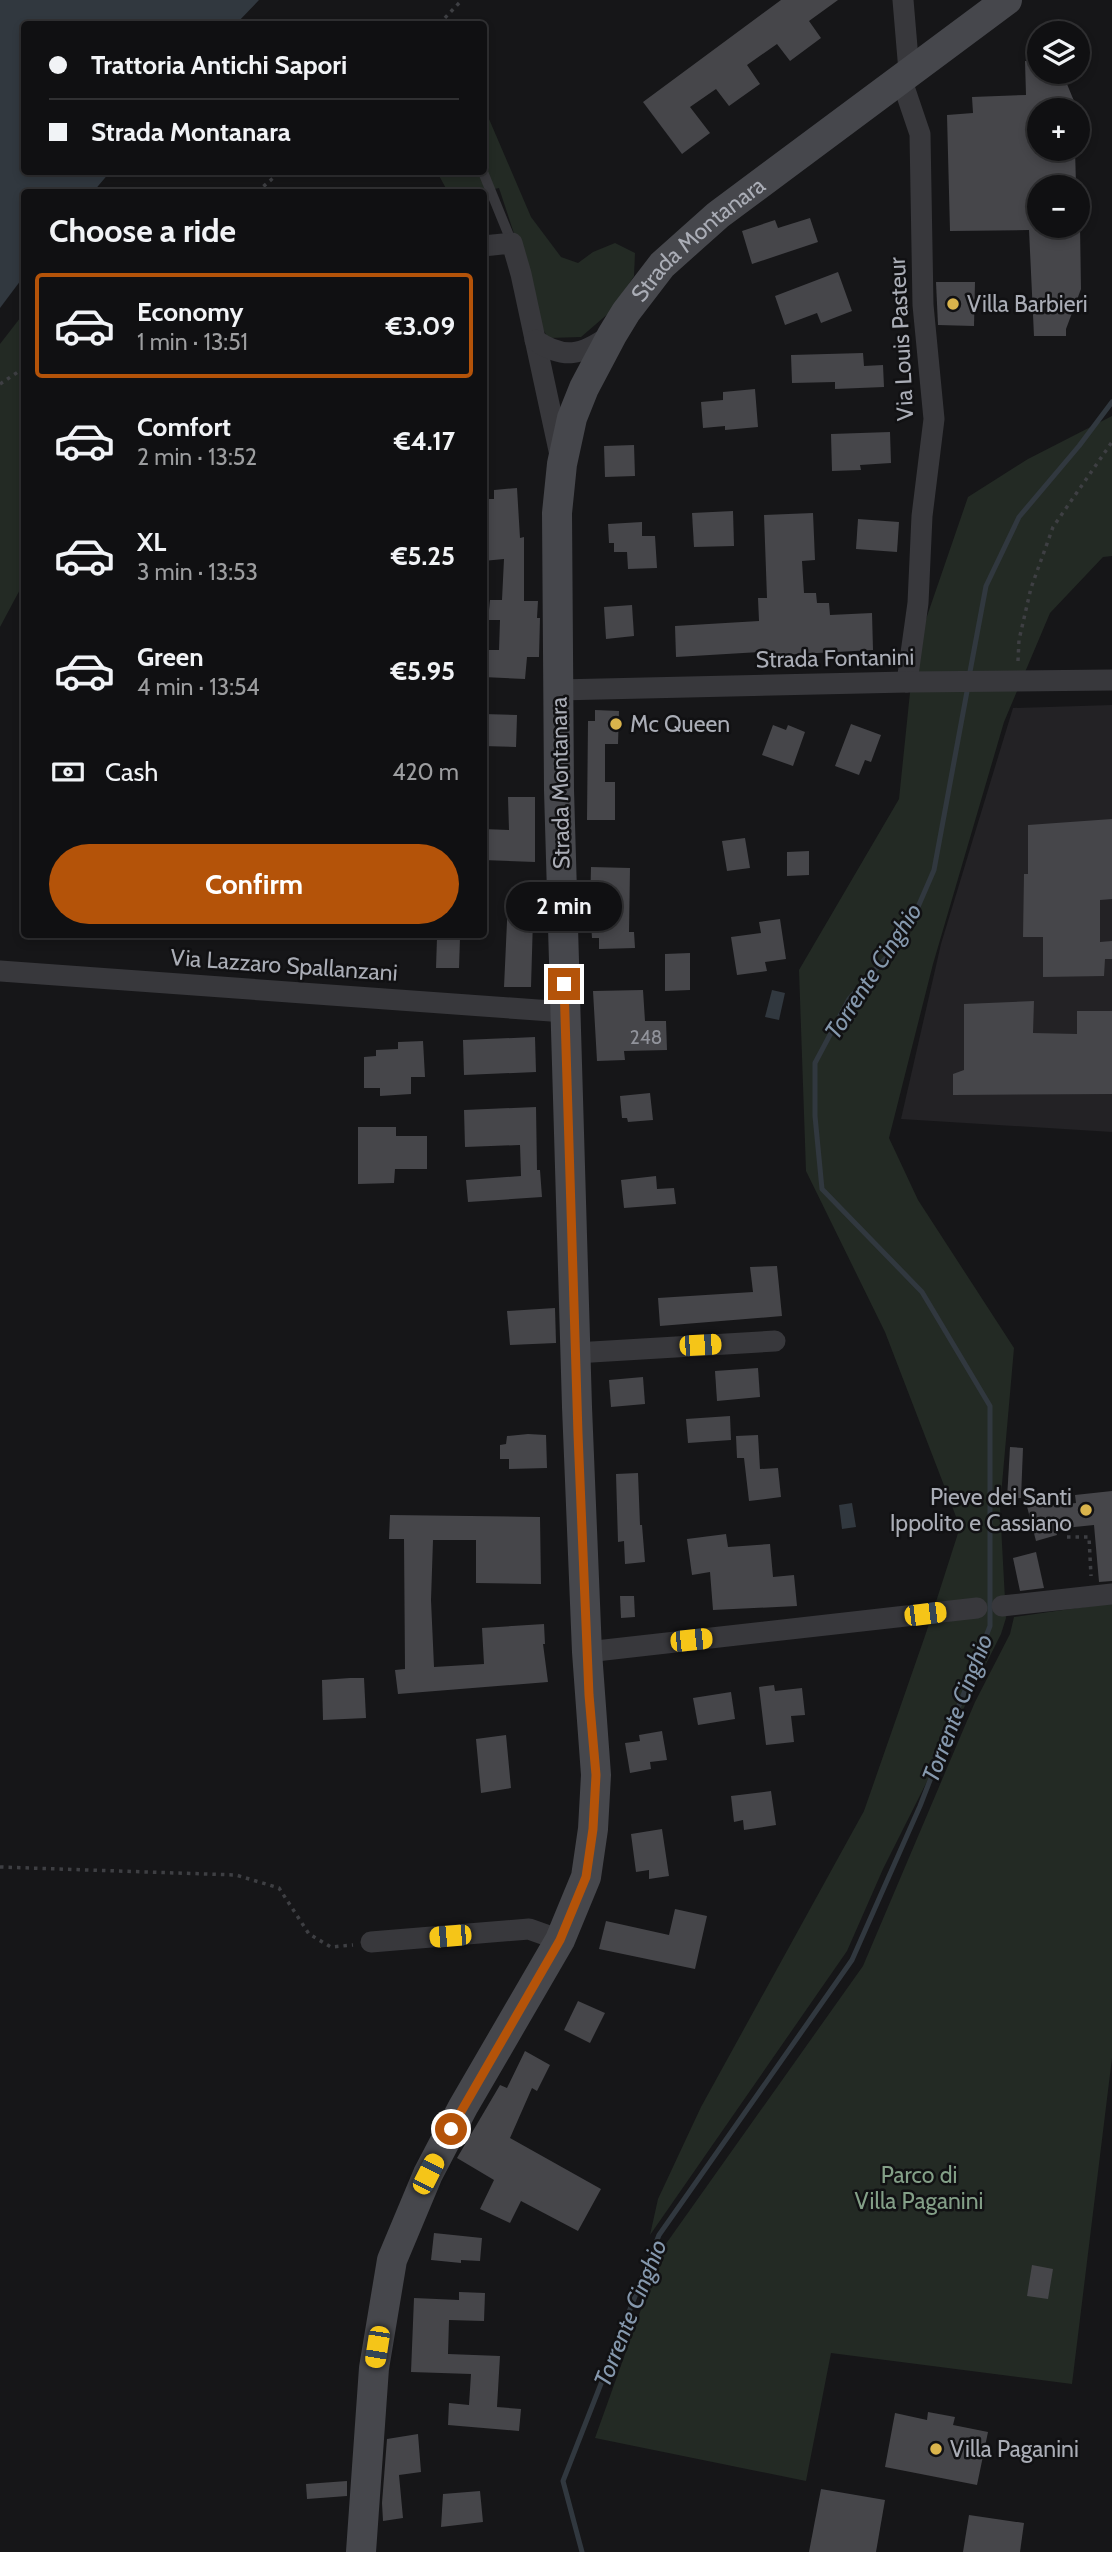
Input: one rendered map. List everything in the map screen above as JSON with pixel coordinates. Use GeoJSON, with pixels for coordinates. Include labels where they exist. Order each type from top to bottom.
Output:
{"type":"FeatureCollection","features":[{"type":"Feature","properties":{"kind":"main road","name":"Strada Montanara"},"geometry":{"type":"LineString","coordinates":[[360,2552],[369,2467],[374,2368],[392,2260],[428,2174],[457,2118],[560,1940],[586,1877],[593,1829],[596,1775],[587,1652],[576,1353],[558,690],[557,513],[562,464],[572,418],[584,388],[612,335],[662,265],[718,215],[1007,0]]}},
{"type":"Feature","properties":{"kind":"street","name":"Via Louis Pasteur"},"geometry":{"type":"LineString","coordinates":[[903,0],[905,75],[920,134],[923,305],[934,419],[922,516],[918,603],[907,682]]}},
{"type":"Feature","properties":{"kind":"street"},"geometry":{"type":"LineString","coordinates":[[487,246],[512,243],[562,464]]}},
{"type":"Feature","properties":{"kind":"street"},"geometry":{"type":"LineString","coordinates":[[535,340],[549,349],[567,353],[590,350],[612,335]]}},
{"type":"Feature","properties":{"kind":"street","name":"Strada Fontanini"},"geometry":{"type":"LineString","coordinates":[[558,690],[1112,680]]}},
{"type":"Feature","properties":{"kind":"street","name":"Via Lazzaro Spallanzani"},"geometry":{"type":"LineString","coordinates":[[0,971],[565,1012]]}},
{"type":"Feature","properties":{"kind":"street"},"geometry":{"type":"LineString","coordinates":[[576,1353],[775,1341]]}},
{"type":"Feature","properties":{"kind":"street"},"geometry":{"type":"LineString","coordinates":[[1002,1606],[1102,1596]]}},
{"type":"Feature","properties":{"kind":"street"},"geometry":{"type":"LineString","coordinates":[[587,1652],[977,1608]]}},
{"type":"Feature","properties":{"kind":"street"},"geometry":{"type":"LineString","coordinates":[[371,1942],[529,1929],[560,1940]]}},
{"type":"Feature","properties":{"kind":"lane"},"geometry":{"type":"LineString","coordinates":[[483,175],[512,243]]}},
{"type":"Feature","properties":{"kind":"path"},"geometry":{"type":"LineString","coordinates":[[442,21],[462,0]]}},
{"type":"Feature","properties":{"kind":"path"},"geometry":{"type":"LineString","coordinates":[[260,189],[277,175]]}},
{"type":"Feature","properties":{"kind":"path"},"geometry":{"type":"LineString","coordinates":[[0,384],[21,370]]}},
{"type":"Feature","properties":{"kind":"path"},"geometry":{"type":"LineString","coordinates":[[1018,663],[1019,640],[1031,588],[1053,527],[1112,442]]}},
{"type":"Feature","properties":{"kind":"path"},"geometry":{"type":"LineString","coordinates":[[1067,1537],[1089,1537],[1102,1596]]}},
{"type":"Feature","properties":{"kind":"path"},"geometry":{"type":"LineString","coordinates":[[0,1867],[236,1875],[279,1888],[309,1934],[331,1947],[371,1942]]}},
{"type":"Feature","properties":{"kind":"shaded area"},"geometry":{"type":"Polygon","coordinates":[[[0,0],[259,0],[239,21],[21,21],[21,175],[107,175],[96,189],[21,189],[21,280],[0,308],[0,0]]]}},
{"type":"Feature","properties":{"kind":"shaded area"},"geometry":{"type":"Polygon","coordinates":[[[1112,705],[1112,1132],[901,1119],[941,944],[1013,708],[1112,705]]]}},
{"type":"Feature","properties":{"kind":"shaded area"},"geometry":{"type":"Polygon","coordinates":[[[772,990],[785,993],[779,1020],[765,1017],[772,990]]]}},
{"type":"Feature","properties":{"kind":"shaded area"},"geometry":{"type":"Polygon","coordinates":[[[852,1503],[856,1527],[842,1529],[839,1505],[852,1503]]]}},
{"type":"Feature","properties":{"kind":"green space"},"geometry":{"type":"Polygon","coordinates":[[[487,114],[531,217],[561,257],[578,263],[593,252],[615,243],[635,253],[634,276],[610,312],[581,337],[548,338],[537,319],[529,279],[499,188],[487,191],[446,189],[439,175],[487,175],[487,114]]]}},
{"type":"Feature","properties":{"kind":"green space"},"geometry":{"type":"Polygon","coordinates":[[[21,317],[21,588],[0,627],[0,344],[21,317]]]}},
{"type":"Feature","properties":{"kind":"green space"},"geometry":{"type":"Polygon","coordinates":[[[1112,416],[1112,556],[1103,557],[1050,613],[1004,722],[933,964],[889,1138],[918,1200],[1014,1348],[1000,1507],[1006,1618],[1001,1634],[883,1869],[847,1951],[650,2235],[658,2199],[701,2107],[864,1811],[960,1527],[885,1332],[806,1171],[799,970],[899,799],[914,654],[968,497],[1028,459],[1112,416]]]}},
{"type":"Feature","properties":{"kind":"green space","name":"Parco di Villa Paganini"},"geometry":{"type":"Polygon","coordinates":[[[1112,1603],[1112,2058],[1072,2384],[831,2353],[806,2481],[595,2438],[663,2248],[863,1966],[975,1702],[1010,1634],[1014,1617],[1112,1603]]]}},
{"type":"Feature","properties":{"kind":"building"},"geometry":{"type":"Polygon","coordinates":[[[781,0],[838,0],[809,21],[821,38],[790,61],[777,44],[747,65],[760,84],[729,106],[716,89],[690,107],[710,133],[682,154],[643,102],[781,0]]]}},
{"type":"Feature","properties":{"kind":"building"},"geometry":{"type":"Polygon","coordinates":[[[1025,61],[1027,84],[1067,84],[1073,98],[1027,98],[1027,161],[1075,161],[1076,175],[1027,175],[1027,230],[950,231],[947,115],[973,113],[972,97],[1026,95],[1025,61]]]}},
{"type":"Feature","properties":{"kind":"building"},"geometry":{"type":"Polygon","coordinates":[[[810,218],[818,242],[752,264],[742,231],[775,220],[778,228],[810,218]]]}},
{"type":"Feature","properties":{"kind":"building"},"geometry":{"type":"Polygon","coordinates":[[[1029,238],[1080,238],[1081,289],[1066,329],[1066,336],[1034,336],[1029,238]]]}},
{"type":"Feature","properties":{"kind":"building"},"geometry":{"type":"Polygon","coordinates":[[[838,272],[852,311],[821,323],[817,313],[785,325],[775,296],[838,272]]]}},
{"type":"Feature","properties":{"kind":"building","name":"Villa Barbieri"},"geometry":{"type":"Polygon","coordinates":[[[936,282],[975,282],[974,326],[938,325],[936,282]]]}},
{"type":"Feature","properties":{"kind":"building"},"geometry":{"type":"Polygon","coordinates":[[[863,353],[864,366],[883,365],[884,387],[835,389],[835,382],[792,383],[791,355],[863,353]]]}},
{"type":"Feature","properties":{"kind":"building"},"geometry":{"type":"Polygon","coordinates":[[[755,389],[758,427],[725,430],[725,426],[703,428],[701,402],[723,400],[723,392],[755,389]]]}},
{"type":"Feature","properties":{"kind":"building"},"geometry":{"type":"Polygon","coordinates":[[[890,432],[891,463],[860,465],[861,470],[832,471],[831,434],[890,432]]]}},
{"type":"Feature","properties":{"kind":"building"},"geometry":{"type":"Polygon","coordinates":[[[634,445],[635,476],[605,477],[604,446],[634,445]]]}},
{"type":"Feature","properties":{"kind":"building"},"geometry":{"type":"Polygon","coordinates":[[[517,488],[520,538],[524,537],[524,601],[538,601],[539,657],[527,657],[525,679],[487,677],[487,650],[499,650],[500,620],[488,620],[490,600],[502,600],[504,559],[487,561],[487,499],[494,499],[494,490],[517,488]]]}},
{"type":"Feature","properties":{"kind":"building"},"geometry":{"type":"Polygon","coordinates":[[[733,511],[734,546],[694,547],[692,513],[733,511]]]}},
{"type":"Feature","properties":{"kind":"building"},"geometry":{"type":"Polygon","coordinates":[[[813,513],[815,560],[802,561],[804,593],[816,593],[817,603],[829,603],[830,615],[872,613],[873,650],[676,657],[675,626],[759,621],[758,598],[767,598],[764,515],[813,513]]]}},
{"type":"Feature","properties":{"kind":"building"},"geometry":{"type":"Polygon","coordinates":[[[858,519],[899,522],[897,552],[856,549],[858,519]]]}},
{"type":"Feature","properties":{"kind":"building"},"geometry":{"type":"Polygon","coordinates":[[[642,522],[642,536],[655,536],[657,568],[628,569],[627,552],[614,552],[614,543],[609,543],[608,524],[642,522]]]}},
{"type":"Feature","properties":{"kind":"building"},"geometry":{"type":"Polygon","coordinates":[[[632,605],[634,636],[606,639],[604,607],[632,605]]]}},
{"type":"Feature","properties":{"kind":"building"},"geometry":{"type":"Polygon","coordinates":[[[595,710],[619,711],[618,744],[605,744],[605,782],[615,782],[615,820],[587,820],[588,721],[595,721],[595,710]]]}},
{"type":"Feature","properties":{"kind":"building"},"geometry":{"type":"Polygon","coordinates":[[[487,714],[517,715],[516,747],[487,746],[487,714]]]}},
{"type":"Feature","properties":{"kind":"building"},"geometry":{"type":"Polygon","coordinates":[[[851,724],[881,735],[871,762],[865,760],[859,775],[835,766],[851,724]]]}},
{"type":"Feature","properties":{"kind":"building"},"geometry":{"type":"Polygon","coordinates":[[[773,725],[786,730],[788,725],[805,732],[793,766],[762,755],[773,725]]]}},
{"type":"Feature","properties":{"kind":"building"},"geometry":{"type":"Polygon","coordinates":[[[508,797],[535,797],[535,862],[487,860],[487,829],[509,830],[508,797]]]}},
{"type":"Feature","properties":{"kind":"building"},"geometry":{"type":"Polygon","coordinates":[[[1112,819],[1112,899],[1100,900],[1100,942],[1112,941],[1112,959],[1105,959],[1104,976],[1043,977],[1043,937],[1023,937],[1024,874],[1028,874],[1028,825],[1112,819]]]}},
{"type":"Feature","properties":{"kind":"building"},"geometry":{"type":"Polygon","coordinates":[[[745,838],[750,868],[727,871],[722,841],[745,838]]]}},
{"type":"Feature","properties":{"kind":"building"},"geometry":{"type":"Polygon","coordinates":[[[809,851],[809,875],[787,876],[787,852],[809,851]]]}},
{"type":"Feature","properties":{"kind":"building"},"geometry":{"type":"Polygon","coordinates":[[[591,867],[630,868],[629,932],[634,932],[635,948],[599,949],[599,938],[592,938],[591,867]]]}},
{"type":"Feature","properties":{"kind":"building"},"geometry":{"type":"Polygon","coordinates":[[[517,894],[538,896],[537,919],[533,919],[531,987],[504,987],[508,900],[517,901],[517,894]]]}},
{"type":"Feature","properties":{"kind":"building"},"geometry":{"type":"Polygon","coordinates":[[[780,919],[786,959],[765,962],[767,971],[737,975],[731,937],[761,933],[759,922],[780,919]]]}},
{"type":"Feature","properties":{"kind":"building"},"geometry":{"type":"Polygon","coordinates":[[[437,938],[460,938],[459,968],[436,968],[437,938]]]}},
{"type":"Feature","properties":{"kind":"building"},"geometry":{"type":"Polygon","coordinates":[[[690,953],[690,990],[665,991],[665,954],[690,953]]]}},
{"type":"Feature","properties":{"kind":"building"},"geometry":{"type":"Polygon","coordinates":[[[643,990],[645,1021],[666,1021],[667,1050],[624,1051],[625,1060],[597,1061],[593,991],[643,990]]]}},
{"type":"Feature","properties":{"kind":"building"},"geometry":{"type":"Polygon","coordinates":[[[1034,1001],[1033,1033],[1077,1034],[1077,1011],[1112,1011],[1112,1094],[953,1095],[953,1074],[964,1070],[964,1004],[1034,1001]]]}},
{"type":"Feature","properties":{"kind":"building"},"geometry":{"type":"Polygon","coordinates":[[[535,1037],[536,1072],[464,1075],[463,1040],[535,1037]]]}},
{"type":"Feature","properties":{"kind":"building"},"geometry":{"type":"Polygon","coordinates":[[[423,1041],[425,1077],[411,1077],[411,1094],[380,1096],[380,1088],[364,1088],[364,1057],[376,1056],[376,1050],[398,1049],[398,1042],[423,1041]]]}},
{"type":"Feature","properties":{"kind":"building"},"geometry":{"type":"Polygon","coordinates":[[[650,1093],[653,1120],[628,1122],[627,1118],[622,1118],[620,1096],[650,1093]]]}},
{"type":"Feature","properties":{"kind":"building"},"geometry":{"type":"Polygon","coordinates":[[[536,1107],[537,1170],[540,1170],[542,1197],[468,1202],[466,1180],[521,1176],[520,1145],[465,1147],[464,1110],[536,1107]]]}},
{"type":"Feature","properties":{"kind":"building"},"geometry":{"type":"Polygon","coordinates":[[[358,1127],[396,1127],[396,1136],[427,1136],[427,1169],[395,1169],[394,1183],[358,1184],[358,1127]]]}},
{"type":"Feature","properties":{"kind":"building"},"geometry":{"type":"Polygon","coordinates":[[[656,1176],[657,1189],[674,1188],[676,1204],[624,1208],[621,1180],[656,1176]]]}},
{"type":"Feature","properties":{"kind":"building"},"geometry":{"type":"Polygon","coordinates":[[[777,1266],[782,1316],[660,1326],[658,1298],[753,1292],[750,1267],[777,1266]]]}},
{"type":"Feature","properties":{"kind":"building"},"geometry":{"type":"Polygon","coordinates":[[[555,1308],[556,1343],[510,1345],[507,1311],[555,1308]]]}},
{"type":"Feature","properties":{"kind":"building"},"geometry":{"type":"Polygon","coordinates":[[[758,1368],[760,1397],[717,1401],[715,1371],[758,1368]]]}},
{"type":"Feature","properties":{"kind":"building"},"geometry":{"type":"Polygon","coordinates":[[[643,1377],[645,1404],[611,1407],[609,1380],[643,1377]]]}},
{"type":"Feature","properties":{"kind":"building"},"geometry":{"type":"Polygon","coordinates":[[[730,1416],[731,1440],[688,1443],[686,1419],[730,1416]]]}},
{"type":"Feature","properties":{"kind":"building"},"geometry":{"type":"Polygon","coordinates":[[[546,1435],[547,1468],[509,1469],[509,1459],[500,1459],[500,1445],[506,1444],[507,1436],[546,1435]]]}},
{"type":"Feature","properties":{"kind":"building"},"geometry":{"type":"Polygon","coordinates":[[[758,1435],[760,1469],[778,1468],[781,1497],[749,1501],[744,1458],[737,1458],[736,1436],[758,1435]]]}},
{"type":"Feature","properties":{"kind":"building"},"geometry":{"type":"Polygon","coordinates":[[[1010,1447],[1023,1448],[1021,1498],[1007,1499],[1010,1447]]]}},
{"type":"Feature","properties":{"kind":"building"},"geometry":{"type":"Polygon","coordinates":[[[638,1473],[645,1562],[625,1564],[624,1541],[618,1542],[616,1474],[638,1473]]]}},
{"type":"Feature","properties":{"kind":"building"},"geometry":{"type":"Polygon","coordinates":[[[1045,1491],[1049,1506],[1076,1503],[1075,1495],[1112,1491],[1112,1581],[1099,1582],[1094,1525],[1055,1529],[1057,1535],[1036,1541],[1024,1495],[1045,1491]]]}},
{"type":"Feature","properties":{"kind":"building"},"geometry":{"type":"Polygon","coordinates":[[[390,1515],[540,1517],[541,1584],[476,1583],[476,1540],[433,1540],[431,1600],[434,1667],[484,1664],[482,1628],[544,1624],[543,1644],[548,1682],[398,1694],[395,1670],[405,1669],[404,1539],[389,1539],[390,1515]]]}},
{"type":"Feature","properties":{"kind":"building"},"geometry":{"type":"Polygon","coordinates":[[[726,1534],[728,1547],[770,1544],[773,1577],[794,1575],[797,1606],[713,1610],[710,1572],[692,1575],[687,1539],[726,1534]]]}},
{"type":"Feature","properties":{"kind":"building"},"geometry":{"type":"Polygon","coordinates":[[[1036,1552],[1044,1588],[1020,1591],[1013,1558],[1036,1552]]]}},
{"type":"Feature","properties":{"kind":"building"},"geometry":{"type":"Polygon","coordinates":[[[620,1596],[634,1596],[635,1617],[621,1618],[620,1596]]]}},
{"type":"Feature","properties":{"kind":"building"},"geometry":{"type":"Polygon","coordinates":[[[364,1678],[366,1718],[323,1720],[322,1680],[364,1678]]]}},
{"type":"Feature","properties":{"kind":"building"},"geometry":{"type":"Polygon","coordinates":[[[774,1685],[775,1691],[802,1688],[805,1715],[791,1716],[794,1742],[766,1745],[759,1687],[774,1685]]]}},
{"type":"Feature","properties":{"kind":"building"},"geometry":{"type":"Polygon","coordinates":[[[731,1692],[735,1719],[698,1725],[693,1698],[731,1692]]]}},
{"type":"Feature","properties":{"kind":"building"},"geometry":{"type":"Polygon","coordinates":[[[662,1731],[667,1760],[650,1762],[651,1769],[630,1773],[625,1743],[640,1741],[639,1735],[662,1731]]]}},
{"type":"Feature","properties":{"kind":"building"},"geometry":{"type":"Polygon","coordinates":[[[506,1735],[511,1788],[481,1793],[476,1739],[506,1735]]]}},
{"type":"Feature","properties":{"kind":"building"},"geometry":{"type":"Polygon","coordinates":[[[771,1791],[776,1825],[744,1830],[743,1820],[734,1822],[731,1796],[771,1791]]]}},
{"type":"Feature","properties":{"kind":"building"},"geometry":{"type":"Polygon","coordinates":[[[662,1829],[669,1876],[649,1879],[649,1870],[636,1872],[631,1834],[662,1829]]]}},
{"type":"Feature","properties":{"kind":"building"},"geometry":{"type":"Polygon","coordinates":[[[675,1909],[707,1916],[695,1969],[599,1949],[606,1921],[669,1935],[675,1909]]]}},
{"type":"Feature","properties":{"kind":"building"},"geometry":{"type":"Polygon","coordinates":[[[578,2001],[605,2013],[590,2043],[564,2030],[578,2001]]]}},
{"type":"Feature","properties":{"kind":"building"},"geometry":{"type":"Polygon","coordinates":[[[525,2051],[550,2065],[537,2091],[532,2088],[510,2138],[601,2189],[578,2231],[521,2201],[510,2223],[480,2209],[494,2180],[457,2158],[500,2085],[507,2088],[525,2051]]]}},
{"type":"Feature","properties":{"kind":"building"},"geometry":{"type":"Polygon","coordinates":[[[434,2233],[482,2238],[480,2261],[461,2260],[461,2263],[431,2260],[434,2233]]]}},
{"type":"Feature","properties":{"kind":"building"},"geometry":{"type":"Polygon","coordinates":[[[1032,2265],[1053,2269],[1048,2299],[1027,2296],[1032,2265]]]}},
{"type":"Feature","properties":{"kind":"building"},"geometry":{"type":"Polygon","coordinates":[[[459,2292],[485,2293],[484,2321],[449,2320],[448,2354],[500,2356],[497,2407],[521,2409],[519,2431],[448,2425],[449,2403],[469,2405],[471,2374],[411,2372],[414,2298],[459,2300],[459,2292]]]}},
{"type":"Feature","properties":{"kind":"building","name":"Villa Paganini"},"geometry":{"type":"Polygon","coordinates":[[[928,2412],[955,2417],[953,2425],[988,2432],[977,2485],[885,2467],[895,2413],[927,2420],[928,2412]]]}},
{"type":"Feature","properties":{"kind":"building"},"geometry":{"type":"Polygon","coordinates":[[[418,2434],[421,2472],[399,2475],[403,2518],[383,2521],[387,2439],[418,2434]]]}},
{"type":"Feature","properties":{"kind":"building"},"geometry":{"type":"Polygon","coordinates":[[[347,2481],[347,2496],[307,2499],[306,2484],[347,2481]]]}},
{"type":"Feature","properties":{"kind":"building"},"geometry":{"type":"Polygon","coordinates":[[[821,2489],[885,2500],[876,2552],[809,2552],[821,2489]]]}},
{"type":"Feature","properties":{"kind":"building"},"geometry":{"type":"Polygon","coordinates":[[[480,2491],[483,2522],[441,2527],[443,2494],[480,2491]]]}},
{"type":"Feature","properties":{"kind":"building"},"geometry":{"type":"Polygon","coordinates":[[[969,2515],[1024,2523],[1020,2552],[963,2552],[969,2515]]]}},
{"type":"Feature","properties":{"kind":"waterway","name":"Torrente Cinghio"},"geometry":{"type":"LineString","coordinates":[[969,677],[986,586],[1019,517],[1112,402]]}},
{"type":"Feature","properties":{"kind":"waterway","name":"Torrente Cinghio"},"geometry":{"type":"LineString","coordinates":[[582,2552],[563,2481],[659,2235],[852,1960],[920,1806],[990,1626],[990,1406],[922,1292],[822,1189],[815,1116],[815,1063],[849,999],[892,951],[911,923],[934,870],[968,686]]}},
{"type":"Feature","properties":{"kind":"place","name":"Villa Barbieri"},"geometry":{"type":"Point","coordinates":[953,304]}},
{"type":"Feature","properties":{"kind":"place","name":"Mc Queen"},"geometry":{"type":"Point","coordinates":[616,724]}},
{"type":"Feature","properties":{"kind":"place","name":"Pieve dei Santi Ippolito e Cassiano"},"geometry":{"type":"Point","coordinates":[1086,1510]}},
{"type":"Feature","properties":{"kind":"place","name":"Villa Paganini"},"geometry":{"type":"Point","coordinates":[936,2449]}},
{"type":"Feature","properties":{"kind":"route"},"geometry":{"type":"LineString","coordinates":[[451,2129],[560,1940],[586,1877],[593,1829],[596,1775],[589,1695],[578,1434],[564,984]]}}]}
